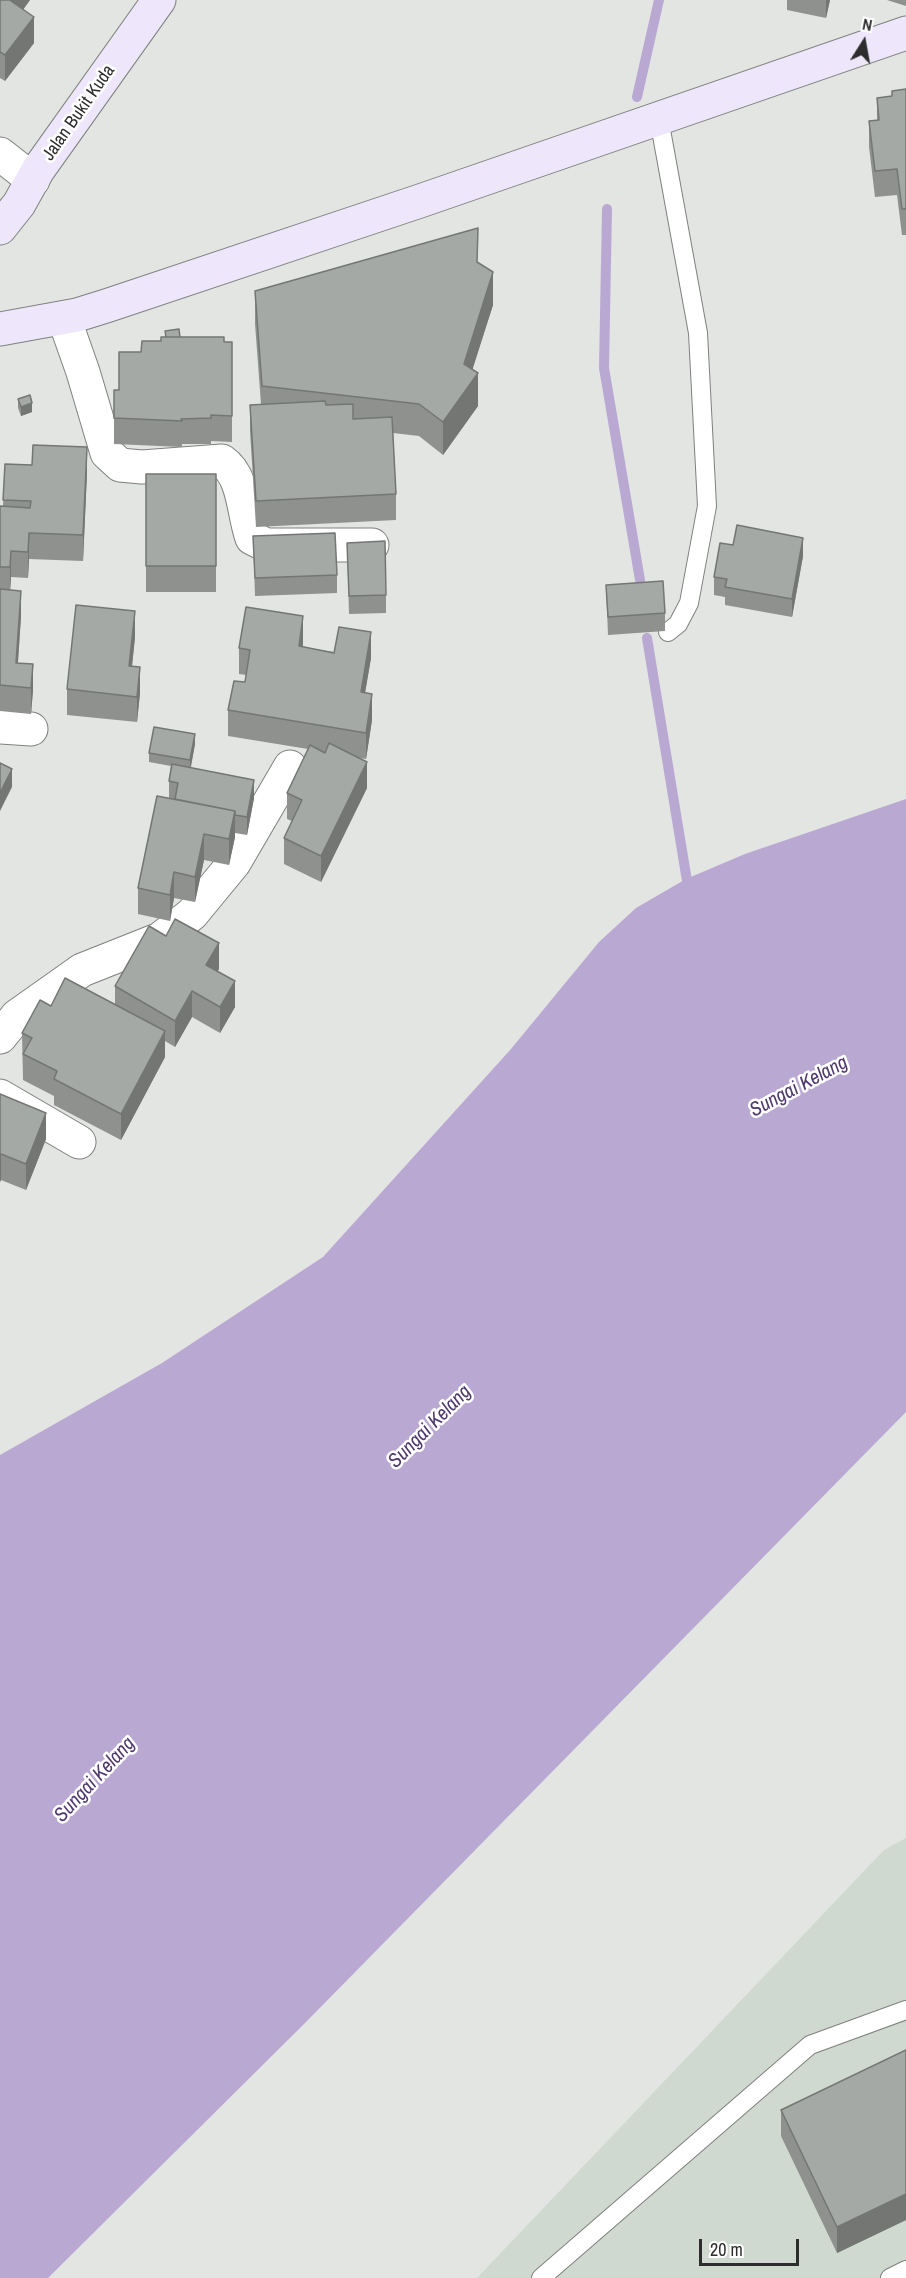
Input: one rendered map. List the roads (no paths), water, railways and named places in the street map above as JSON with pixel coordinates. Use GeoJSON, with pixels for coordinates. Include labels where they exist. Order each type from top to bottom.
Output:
{"type":"FeatureCollection","features":[{"type":"Feature","properties":{"kind":"street","name":"Jalan Bukit Kuda"},"geometry":{"type":"LineString","coordinates":[[0,228],[19,204],[33,180],[159,0]]}},
{"type":"Feature","properties":{"kind":"street"},"geometry":{"type":"LineString","coordinates":[[0,345],[61,319],[387,212],[906,33]]}},
{"type":"Feature","properties":{"kind":"street"},"geometry":{"type":"LineString","coordinates":[[0,154],[33,180]]}},
{"type":"Feature","properties":{"kind":"street"},"geometry":{"type":"LineString","coordinates":[[0,312],[61,319]]}},
{"type":"Feature","properties":{"kind":"street"},"geometry":{"type":"LineString","coordinates":[[0,329],[61,319]]}},
{"type":"Feature","properties":{"kind":"street"},"geometry":{"type":"LineString","coordinates":[[61,319],[83,372],[107,453],[120,465],[142,467],[222,461],[231,467],[238,480],[252,538],[266,545],[372,545]]}},
{"type":"Feature","properties":{"kind":"street"},"geometry":{"type":"LineString","coordinates":[[0,1036],[17,1016],[82,970],[160,939],[192,914],[234,863],[290,767]]}},
{"type":"Feature","properties":{"kind":"street"},"geometry":{"type":"LineString","coordinates":[[0,1096],[79,1142]]}},
{"type":"Feature","properties":{"kind":"lane"},"geometry":{"type":"LineString","coordinates":[[659,119],[698,333],[707,506],[689,603],[678,624],[668,632]]}},
{"type":"Feature","properties":{"kind":"lane"},"geometry":{"type":"LineString","coordinates":[[541,2278],[810,2045],[906,2010]]}},
{"type":"Feature","properties":{"kind":"lane"},"geometry":{"type":"LineString","coordinates":[[890,2278],[906,2270]]}},
{"type":"Feature","properties":{"kind":"water","name":"Sungai Kelang"},"geometry":{"type":"Polygon","coordinates":[[[906,799],[906,1412],[304,2024],[48,2278],[0,2278],[0,1455],[162,1363],[323,1257],[511,1049],[599,942],[636,908],[686,879],[745,854],[906,799]]]}},
{"type":"Feature","properties":{"kind":"waterway"},"geometry":{"type":"LineString","coordinates":[[637,97],[659,0]]}},
{"type":"Feature","properties":{"kind":"waterway"},"geometry":{"type":"LineString","coordinates":[[607,209],[604,368],[640,580]]}},
{"type":"Feature","properties":{"kind":"waterway"},"geometry":{"type":"LineString","coordinates":[[647,638],[689,893]]}}]}
